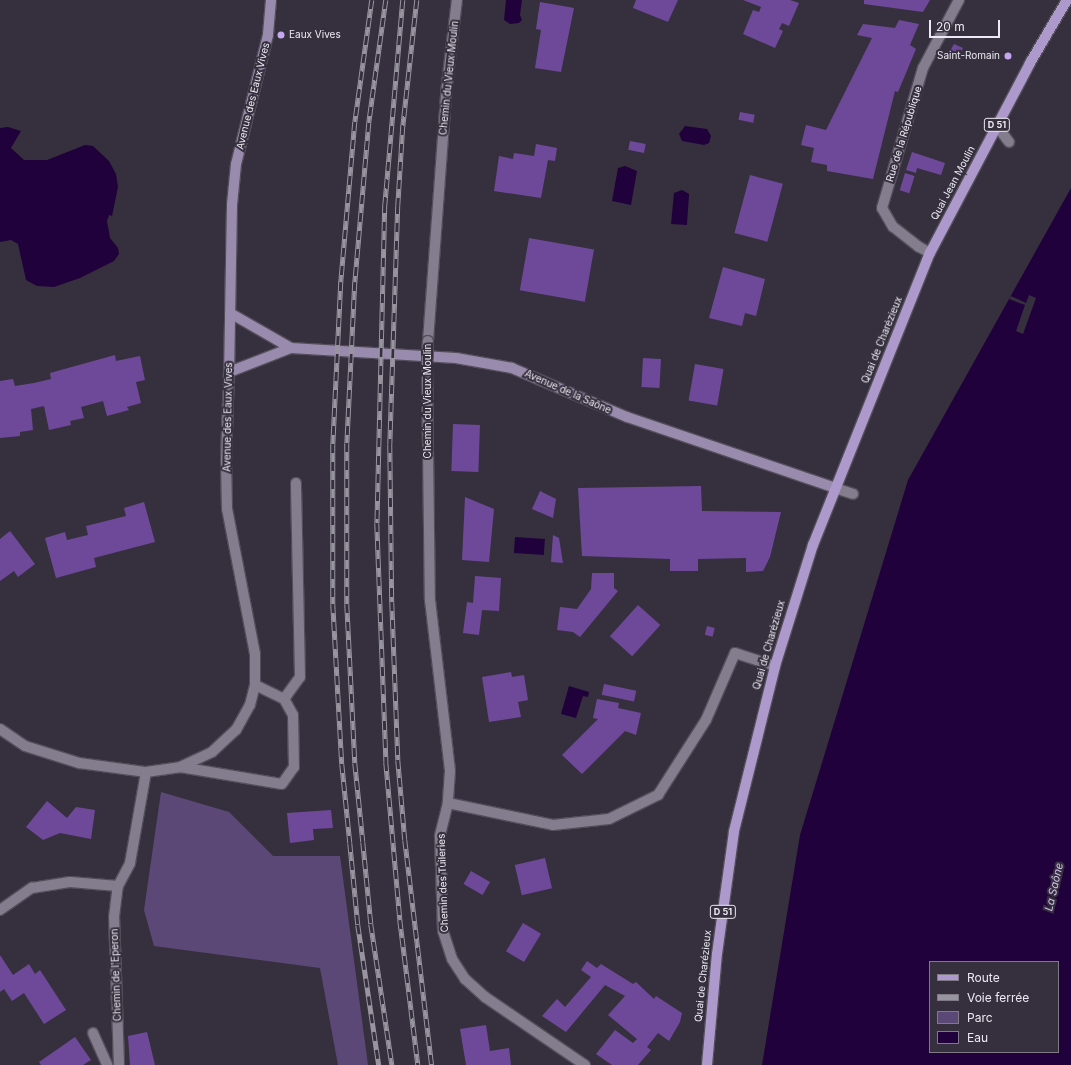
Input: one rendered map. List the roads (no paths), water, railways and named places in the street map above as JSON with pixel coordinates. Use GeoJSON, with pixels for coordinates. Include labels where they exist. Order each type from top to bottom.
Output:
{"type":"FeatureCollection","features":[{"type":"Feature","properties":{"kind":"main road","name":"Avenue des Eaux Vives"},"geometry":{"type":"LineString","coordinates":[[229,372],[232,205],[236,164],[268,35],[271,0]]}},
{"type":"Feature","properties":{"kind":"main road","name":"Quai Jean Moulin"},"geometry":{"type":"LineString","coordinates":[[930,252],[997,126],[1067,0]]}},
{"type":"Feature","properties":{"kind":"main road","name":"Quai de Charézieux"},"geometry":{"type":"LineString","coordinates":[[707,1065],[717,954],[734,831],[775,666],[813,545],[930,252]]}},
{"type":"Feature","properties":{"kind":"main road","name":"Avenue de la Saône"},"geometry":{"type":"LineString","coordinates":[[230,313],[291,348]]}},
{"type":"Feature","properties":{"kind":"main road","name":"Avenue de la Saône"},"geometry":{"type":"LineString","coordinates":[[229,372],[291,348],[456,358],[512,368],[627,417],[835,488]]}},
{"type":"Feature","properties":{"kind":"street","name":"Chemin du Vieux Moulin"},"geometry":{"type":"LineString","coordinates":[[448,803],[450,771],[434,646],[428,554],[427,366],[446,93],[457,0]]}},
{"type":"Feature","properties":{"kind":"street","name":"Rue de la République"},"geometry":{"type":"LineString","coordinates":[[930,252],[918,247],[893,227],[882,208],[923,68],[959,0]]}},
{"type":"Feature","properties":{"kind":"street"},"geometry":{"type":"LineString","coordinates":[[997,126],[1010,142]]}},
{"type":"Feature","properties":{"kind":"street","name":"Avenue des Eaux Vives"},"geometry":{"type":"LineString","coordinates":[[146,772],[180,767],[212,752],[236,730],[250,706],[255,685],[256,654],[227,509],[229,372]]}},
{"type":"Feature","properties":{"kind":"street"},"geometry":{"type":"LineString","coordinates":[[284,699],[300,677],[296,483]]}},
{"type":"Feature","properties":{"kind":"street"},"geometry":{"type":"LineString","coordinates":[[835,488],[853,494]]}},
{"type":"Feature","properties":{"kind":"street"},"geometry":{"type":"LineString","coordinates":[[448,803],[553,825],[609,819],[658,795],[706,720],[736,653],[775,666]]}},
{"type":"Feature","properties":{"kind":"street"},"geometry":{"type":"LineString","coordinates":[[180,767],[282,784],[294,767],[293,715],[284,699],[255,685]]}},
{"type":"Feature","properties":{"kind":"street"},"geometry":{"type":"LineString","coordinates":[[0,729],[25,746],[80,763],[146,772],[130,863],[118,886],[70,882],[32,888],[0,910]]}},
{"type":"Feature","properties":{"kind":"street","name":"Chemin des Tuileries"},"geometry":{"type":"LineString","coordinates":[[448,803],[440,836],[443,931],[452,959],[465,979],[485,997],[585,1065]]}},
{"type":"Feature","properties":{"kind":"street","name":"Chemin de l'Eperon"},"geometry":{"type":"LineString","coordinates":[[118,886],[114,917],[119,1065]]}},
{"type":"Feature","properties":{"kind":"street"},"geometry":{"type":"LineString","coordinates":[[93,1033],[107,1065]]}},
{"type":"Feature","properties":{"kind":"water"},"geometry":{"type":"Polygon","coordinates":[[[506,0],[522,0],[520,15],[522,20],[519,23],[510,24],[504,20],[506,0]]]}},
{"type":"Feature","properties":{"kind":"water"},"geometry":{"type":"Polygon","coordinates":[[[685,126],[707,129],[711,136],[709,143],[704,145],[682,141],[679,134],[685,126]]]}},
{"type":"Feature","properties":{"kind":"water"},"geometry":{"type":"Polygon","coordinates":[[[8,127],[21,131],[11,148],[24,160],[47,160],[85,145],[93,146],[109,161],[116,174],[118,187],[112,216],[109,215],[107,221],[110,238],[118,248],[119,254],[114,261],[80,278],[54,287],[37,286],[26,280],[18,244],[11,240],[0,242],[0,128],[8,127]]]}},
{"type":"Feature","properties":{"kind":"water"},"geometry":{"type":"Polygon","coordinates":[[[625,166],[637,171],[631,205],[612,201],[618,168],[625,166]]]}},
{"type":"Feature","properties":{"kind":"water","name":"La Saône"},"geometry":{"type":"Polygon","coordinates":[[[1071,188],[1071,1065],[762,1065],[800,835],[908,480],[1071,188]]]}},
{"type":"Feature","properties":{"kind":"water"},"geometry":{"type":"Polygon","coordinates":[[[682,190],[689,194],[687,225],[671,224],[674,193],[682,190]]]}},
{"type":"Feature","properties":{"kind":"water"},"geometry":{"type":"Polygon","coordinates":[[[515,537],[545,539],[544,555],[514,553],[515,537]]]}},
{"type":"Feature","properties":{"kind":"water"},"geometry":{"type":"Polygon","coordinates":[[[569,686],[589,692],[588,697],[583,696],[576,718],[561,714],[569,686]]]}},
{"type":"Feature","properties":{"kind":"railway"},"geometry":{"type":"LineString","coordinates":[[372,0],[355,122],[341,282],[333,444],[333,604],[342,764],[358,925],[379,1065]]}},
{"type":"Feature","properties":{"kind":"railway"},"geometry":{"type":"LineString","coordinates":[[386,0],[369,123],[355,282],[347,443],[347,604],[355,763],[371,924],[392,1065]]}},
{"type":"Feature","properties":{"kind":"railway"},"geometry":{"type":"LineString","coordinates":[[403,0],[385,204],[377,523],[386,762],[400,920],[418,1065]]}},
{"type":"Feature","properties":{"kind":"railway"},"geometry":{"type":"LineString","coordinates":[[417,0],[403,126],[398,205],[390,444],[392,602],[398,760],[405,840],[432,1065]]}},
{"type":"Feature","properties":{"kind":"place","name":"Eaux Vives"},"geometry":{"type":"Point","coordinates":[281,35]}},
{"type":"Feature","properties":{"kind":"place","name":"Saint-Romain"},"geometry":{"type":"Point","coordinates":[1008,56]}}]}
